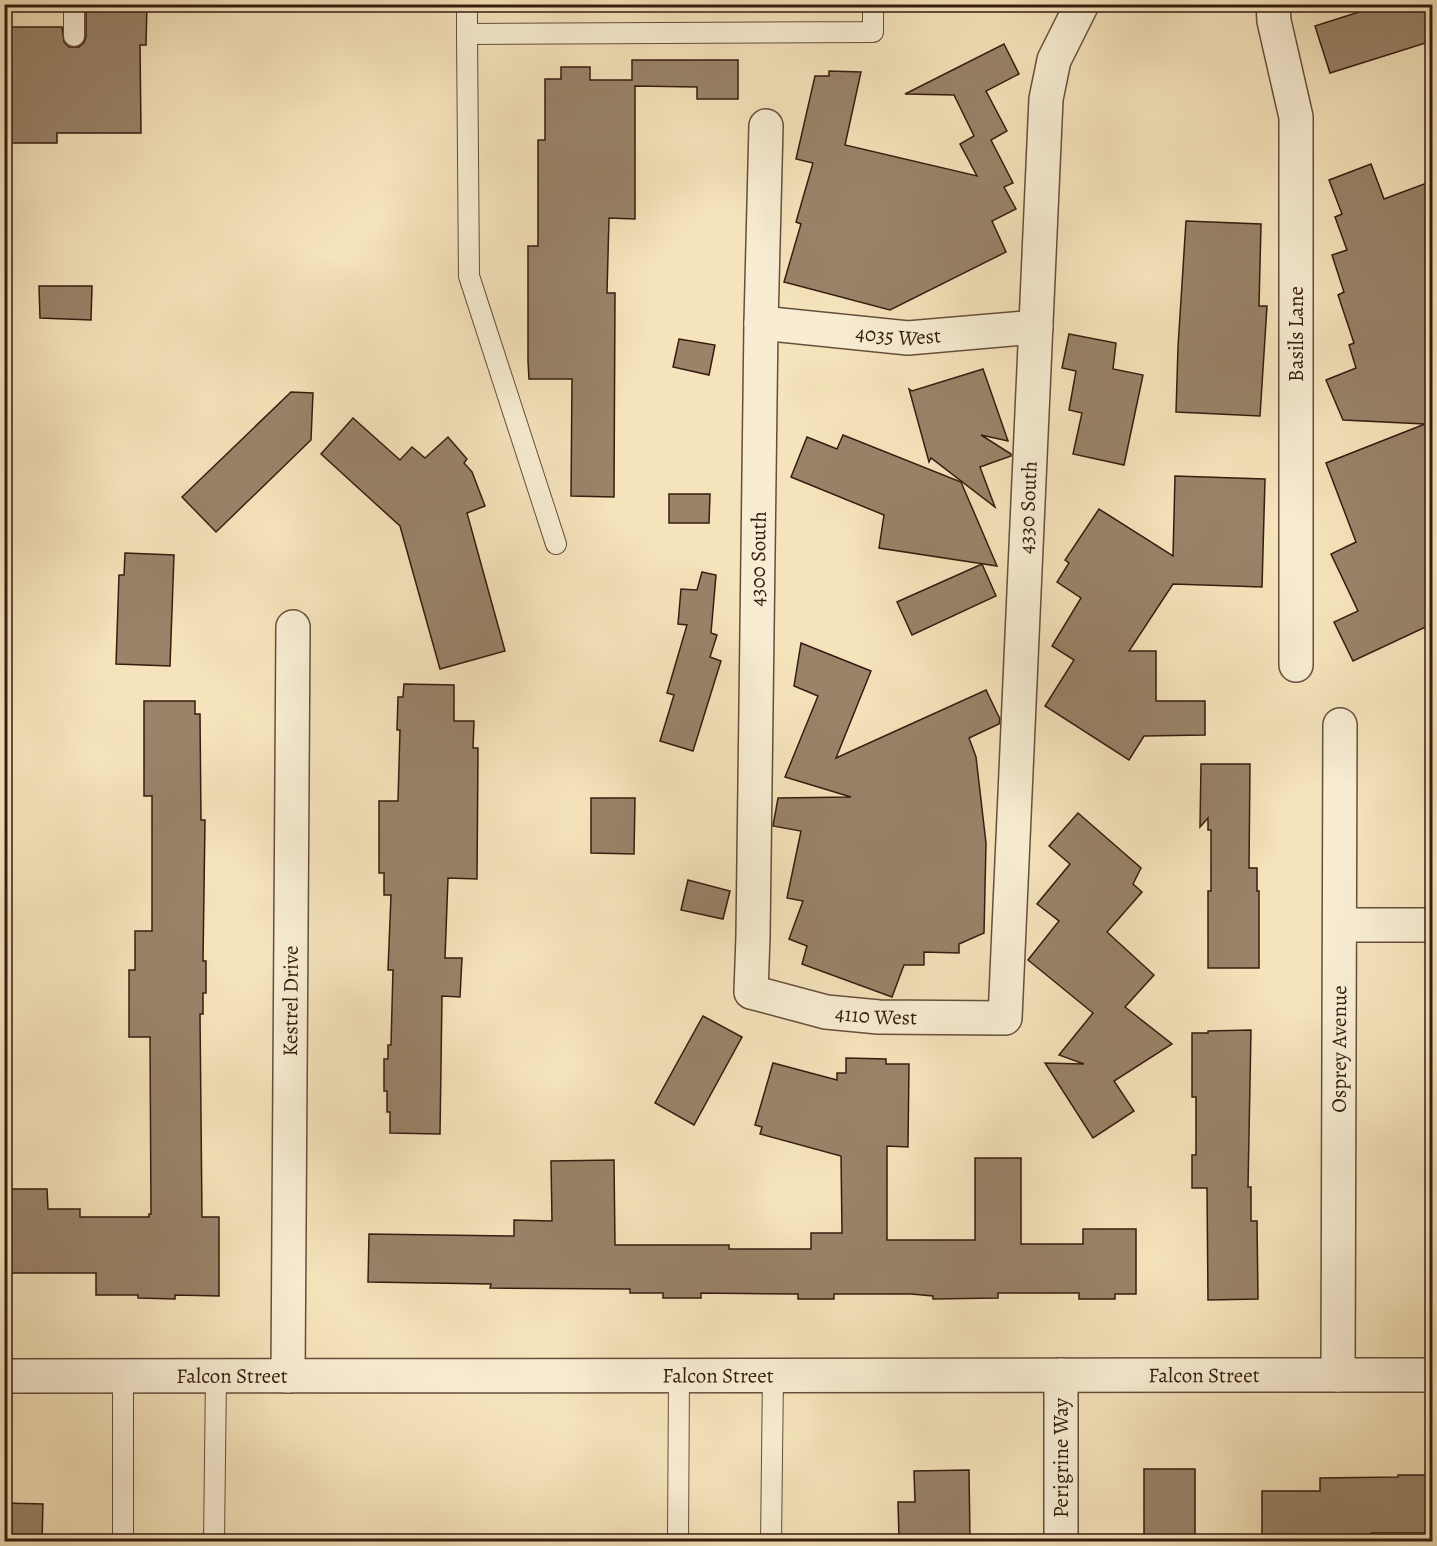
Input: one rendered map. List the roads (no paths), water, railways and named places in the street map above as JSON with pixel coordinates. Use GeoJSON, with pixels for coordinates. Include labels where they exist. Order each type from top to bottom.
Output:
{"type":"FeatureCollection","features":[{"type":"Feature","properties":{"kind":"street","name":"4330 South"},"geometry":{"type":"LineString","coordinates":[[1005,1018],[1046,99],[1054,60],[1082,4]]}},
{"type":"Feature","properties":{"kind":"street","name":"Basils Lane"},"geometry":{"type":"LineString","coordinates":[[1273,4],[1274,21],[1296,117],[1296,665]]}},
{"type":"Feature","properties":{"kind":"street","name":"4300 South"},"geometry":{"type":"LineString","coordinates":[[751,992],[766,126]]}},
{"type":"Feature","properties":{"kind":"street","name":"4035 West"},"geometry":{"type":"LineString","coordinates":[[761,323],[908,338],[1036,327]]}},
{"type":"Feature","properties":{"kind":"street","name":"Kestrel Drive"},"geometry":{"type":"LineString","coordinates":[[288,1376],[293,627]]}},
{"type":"Feature","properties":{"kind":"street","name":"Osprey Avenue"},"geometry":{"type":"LineString","coordinates":[[1338,1375],[1340,725]]}},
{"type":"Feature","properties":{"kind":"street"},"geometry":{"type":"LineString","coordinates":[[1340,925],[1432,924]]}},
{"type":"Feature","properties":{"kind":"street","name":"4110 West"},"geometry":{"type":"LineString","coordinates":[[751,992],[826,1012],[879,1017],[1005,1018]]}},
{"type":"Feature","properties":{"kind":"street","name":"Perigrine Way"},"geometry":{"type":"LineString","coordinates":[[1061,1375],[1061,1542]]}},
{"type":"Feature","properties":{"kind":"street","name":"Falcon Street"},"geometry":{"type":"LineString","coordinates":[[4,1376],[1432,1375]]}},
{"type":"Feature","properties":{"kind":"lane"},"geometry":{"type":"LineString","coordinates":[[74,4],[74,36]]}},
{"type":"Feature","properties":{"kind":"lane"},"geometry":{"type":"LineString","coordinates":[[468,4],[469,276],[556,544]]}},
{"type":"Feature","properties":{"kind":"lane"},"geometry":{"type":"LineString","coordinates":[[468,34],[873,32],[873,4]]}},
{"type":"Feature","properties":{"kind":"lane"},"geometry":{"type":"LineString","coordinates":[[678,1542],[679,1375]]}},
{"type":"Feature","properties":{"kind":"lane"},"geometry":{"type":"LineString","coordinates":[[771,1542],[773,1375]]}},
{"type":"Feature","properties":{"kind":"lane"},"geometry":{"type":"LineString","coordinates":[[123,1376],[123,1542]]}},
{"type":"Feature","properties":{"kind":"lane"},"geometry":{"type":"LineString","coordinates":[[214,1542],[216,1376]]}}]}
